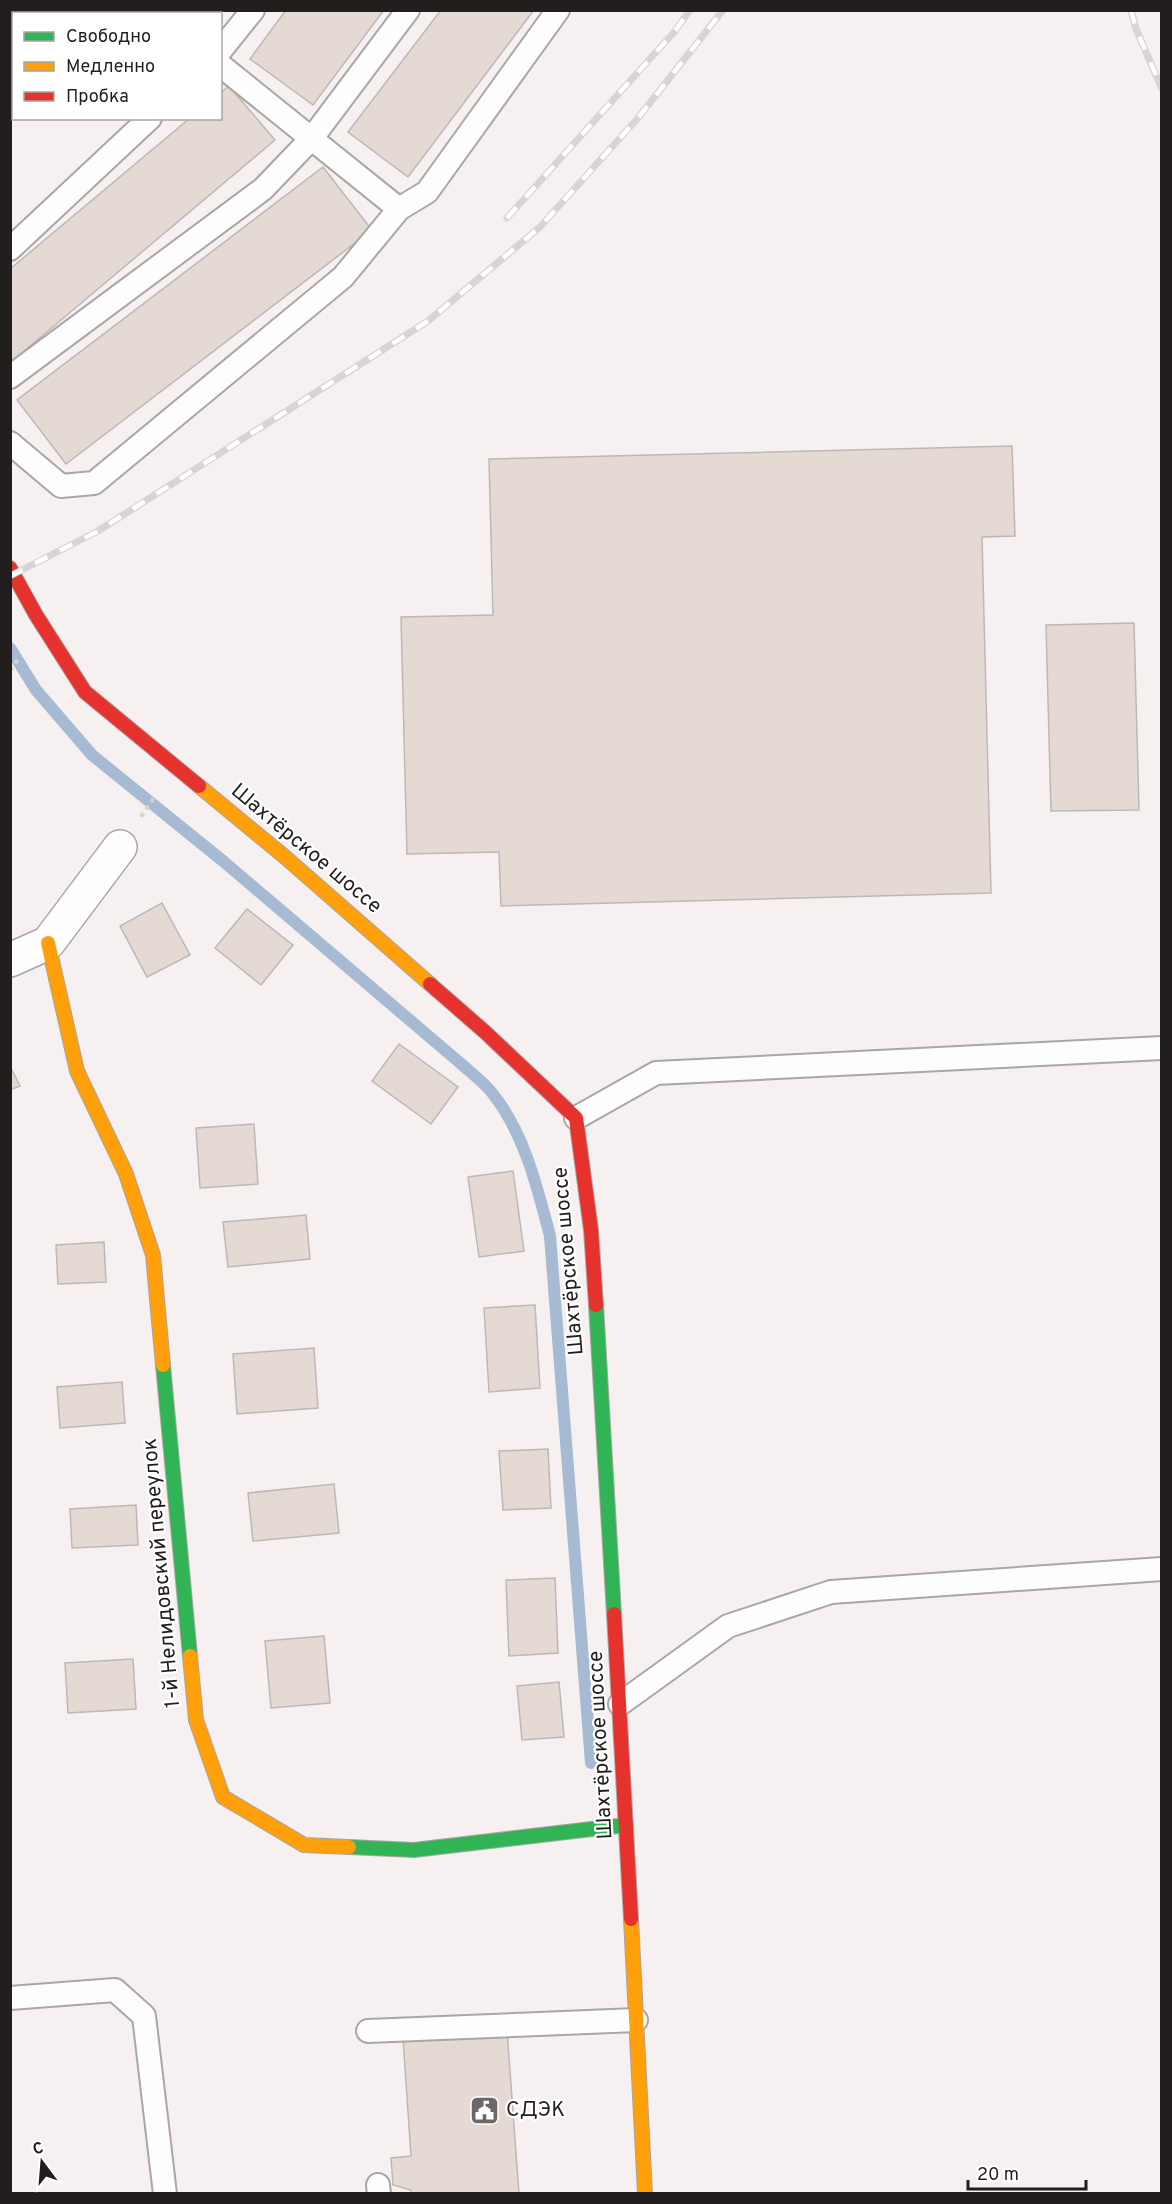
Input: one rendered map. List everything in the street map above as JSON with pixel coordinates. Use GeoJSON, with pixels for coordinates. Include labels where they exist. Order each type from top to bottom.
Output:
{"type":"FeatureCollection","features":[{"type":"Feature","properties":{"kind":"street","name":"Шахтёрское шоссе"},"geometry":{"type":"LineString","coordinates":[[10,568],[36,615],[85,692],[285,857],[485,1032],[576,1119],[591,1230],[620,1704],[645,2193]]}},
{"type":"Feature","properties":{"kind":"street"},"geometry":{"type":"LineString","coordinates":[[10,960],[48,943],[120,847]]}},
{"type":"Feature","properties":{"kind":"street","name":"1-й Нелидовский переулок"},"geometry":{"type":"LineString","coordinates":[[48,943],[77,1071],[126,1174],[153,1255],[196,1720],[223,1797],[304,1845],[414,1850],[626,1825]]}},
{"type":"Feature","properties":{"kind":"lane"},"geometry":{"type":"LineString","coordinates":[[222,49],[253,10]]}},
{"type":"Feature","properties":{"kind":"lane"},"geometry":{"type":"LineString","coordinates":[[10,377],[263,189],[312,138],[408,10]]}},
{"type":"Feature","properties":{"kind":"lane"},"geometry":{"type":"LineString","coordinates":[[10,443],[61,486],[94,483],[343,277],[399,209],[427,192],[558,10]]}},
{"type":"Feature","properties":{"kind":"lane"},"geometry":{"type":"LineString","coordinates":[[222,67],[399,209]]}},
{"type":"Feature","properties":{"kind":"lane"},"geometry":{"type":"LineString","coordinates":[[10,249],[148,120]]}},
{"type":"Feature","properties":{"kind":"lane"},"geometry":{"type":"LineString","coordinates":[[576,1119],[656,1073],[1161,1048]]}},
{"type":"Feature","properties":{"kind":"lane"},"geometry":{"type":"LineString","coordinates":[[620,1704],[728,1626],[831,1592],[1161,1569]]}},
{"type":"Feature","properties":{"kind":"lane"},"geometry":{"type":"LineString","coordinates":[[10,1998],[115,1990],[144,2016],[165,2193]]}},
{"type":"Feature","properties":{"kind":"lane"},"geometry":{"type":"LineString","coordinates":[[368,2031],[636,2020]]}},
{"type":"Feature","properties":{"kind":"path"},"geometry":{"type":"LineString","coordinates":[[10,671],[22,651]]}},
{"type":"Feature","properties":{"kind":"path"},"geometry":{"type":"LineString","coordinates":[[143,813],[155,796]]}},
{"type":"Feature","properties":{"kind":"building"},"geometry":{"type":"Polygon","coordinates":[[[286,10],[384,10],[313,105],[250,59],[286,10]]]}},
{"type":"Feature","properties":{"kind":"building"},"geometry":{"type":"Polygon","coordinates":[[[441,10],[534,10],[408,177],[348,132],[441,10]]]}},
{"type":"Feature","properties":{"kind":"building"},"geometry":{"type":"Polygon","coordinates":[[[229,86],[275,140],[10,363],[10,269],[188,120],[222,120],[222,91],[229,86]]]}},
{"type":"Feature","properties":{"kind":"building"},"geometry":{"type":"Polygon","coordinates":[[[323,167],[372,230],[66,464],[17,400],[323,167]]]}},
{"type":"Feature","properties":{"kind":"building"},"geometry":{"type":"Polygon","coordinates":[[[1012,446],[1015,536],[982,537],[991,893],[501,906],[499,852],[407,854],[401,617],[493,615],[489,459],[1012,446]]]}},
{"type":"Feature","properties":{"kind":"building"},"geometry":{"type":"Polygon","coordinates":[[[1134,623],[1139,810],[1051,811],[1046,625],[1134,623]]]}},
{"type":"Feature","properties":{"kind":"building"},"geometry":{"type":"Polygon","coordinates":[[[162,903],[190,955],[147,977],[120,926],[162,903]]]}},
{"type":"Feature","properties":{"kind":"building"},"geometry":{"type":"Polygon","coordinates":[[[247,909],[293,945],[261,985],[215,948],[247,909]]]}},
{"type":"Feature","properties":{"kind":"building"},"geometry":{"type":"Polygon","coordinates":[[[399,1044],[458,1087],[431,1124],[372,1081],[399,1044]]]}},
{"type":"Feature","properties":{"kind":"building"},"geometry":{"type":"Polygon","coordinates":[[[10,1066],[20,1086],[10,1090],[10,1066]]]}},
{"type":"Feature","properties":{"kind":"building"},"geometry":{"type":"Polygon","coordinates":[[[254,1124],[258,1184],[200,1188],[196,1128],[254,1124]]]}},
{"type":"Feature","properties":{"kind":"building"},"geometry":{"type":"Polygon","coordinates":[[[513,1171],[524,1251],[479,1257],[468,1177],[513,1171]]]}},
{"type":"Feature","properties":{"kind":"building"},"geometry":{"type":"Polygon","coordinates":[[[306,1215],[310,1259],[228,1267],[223,1222],[306,1215]]]}},
{"type":"Feature","properties":{"kind":"building"},"geometry":{"type":"Polygon","coordinates":[[[104,1242],[106,1282],[58,1284],[56,1245],[104,1242]]]}},
{"type":"Feature","properties":{"kind":"building"},"geometry":{"type":"Polygon","coordinates":[[[535,1305],[540,1388],[489,1392],[484,1308],[535,1305]]]}},
{"type":"Feature","properties":{"kind":"building"},"geometry":{"type":"Polygon","coordinates":[[[314,1348],[318,1408],[237,1414],[233,1354],[314,1348]]]}},
{"type":"Feature","properties":{"kind":"building"},"geometry":{"type":"Polygon","coordinates":[[[122,1382],[125,1423],[60,1428],[57,1387],[122,1382]]]}},
{"type":"Feature","properties":{"kind":"building"},"geometry":{"type":"Polygon","coordinates":[[[548,1449],[551,1508],[503,1510],[499,1451],[548,1449]]]}},
{"type":"Feature","properties":{"kind":"building"},"geometry":{"type":"Polygon","coordinates":[[[334,1484],[339,1533],[253,1541],[248,1493],[334,1484]]]}},
{"type":"Feature","properties":{"kind":"building"},"geometry":{"type":"Polygon","coordinates":[[[136,1505],[138,1545],[72,1548],[70,1509],[136,1505]]]}},
{"type":"Feature","properties":{"kind":"building"},"geometry":{"type":"Polygon","coordinates":[[[555,1578],[558,1653],[509,1656],[506,1580],[555,1578]]]}},
{"type":"Feature","properties":{"kind":"building"},"geometry":{"type":"Polygon","coordinates":[[[324,1636],[330,1703],[271,1708],[265,1641],[324,1636]]]}},
{"type":"Feature","properties":{"kind":"building"},"geometry":{"type":"Polygon","coordinates":[[[133,1659],[136,1709],[68,1713],[65,1663],[133,1659]]]}},
{"type":"Feature","properties":{"kind":"building"},"geometry":{"type":"Polygon","coordinates":[[[559,1682],[564,1737],[522,1740],[517,1686],[559,1682]]]}},
{"type":"Feature","properties":{"kind":"building"},"geometry":{"type":"Polygon","coordinates":[[[507,2030],[519,2194],[411,2194],[411,2190],[393,2185],[391,2158],[411,2156],[403,2038],[507,2030]]]}},
{"type":"Feature","properties":{"kind":"waterway"},"geometry":{"type":"LineString","coordinates":[[10,648],[36,690],[92,755],[223,861],[477,1077],[493,1094],[514,1127],[529,1162],[550,1236],[591,1763]]}},
{"type":"Feature","properties":{"kind":"railway"},"geometry":{"type":"LineString","coordinates":[[507,218],[675,31],[690,10]]}},
{"type":"Feature","properties":{"kind":"railway"},"geometry":{"type":"LineString","coordinates":[[10,576],[98,531],[428,321],[540,227],[638,118],[723,10]]}},
{"type":"Feature","properties":{"kind":"railway"},"geometry":{"type":"LineString","coordinates":[[1131,10],[1136,29],[1162,89]]}},
{"type":"Feature","properties":{"kind":"traffic: fast"},"geometry":{"type":"LineString","coordinates":[[596,1305],[614,1614]]}},
{"type":"Feature","properties":{"kind":"traffic: fast"},"geometry":{"type":"LineString","coordinates":[[163,1365],[190,1656]]}},
{"type":"Feature","properties":{"kind":"traffic: fast"},"geometry":{"type":"LineString","coordinates":[[349,1847],[414,1850],[626,1825]]}},
{"type":"Feature","properties":{"kind":"traffic: slow"},"geometry":{"type":"LineString","coordinates":[[199,786],[285,857],[430,984]]}},
{"type":"Feature","properties":{"kind":"traffic: slow"},"geometry":{"type":"LineString","coordinates":[[48,943],[77,1071],[126,1174],[153,1255],[163,1365]]}},
{"type":"Feature","properties":{"kind":"traffic: slow"},"geometry":{"type":"LineString","coordinates":[[190,1656],[196,1720],[223,1797],[304,1845],[349,1847]]}},
{"type":"Feature","properties":{"kind":"traffic: slow"},"geometry":{"type":"LineString","coordinates":[[631,1919],[645,2194]]}},
{"type":"Feature","properties":{"kind":"traffic: jam"},"geometry":{"type":"LineString","coordinates":[[92,12],[95,10]]}},
{"type":"Feature","properties":{"kind":"traffic: jam"},"geometry":{"type":"LineString","coordinates":[[10,568],[36,615],[85,692],[199,786]]}},
{"type":"Feature","properties":{"kind":"traffic: jam"},"geometry":{"type":"LineString","coordinates":[[430,984],[485,1032],[576,1118],[591,1230],[596,1305]]}},
{"type":"Feature","properties":{"kind":"traffic: jam"},"geometry":{"type":"LineString","coordinates":[[614,1614],[631,1919]]}},
{"type":"Feature","properties":{"kind":"place","name":"СДЭК"},"geometry":{"type":"Point","coordinates":[485,2110]}}]}
